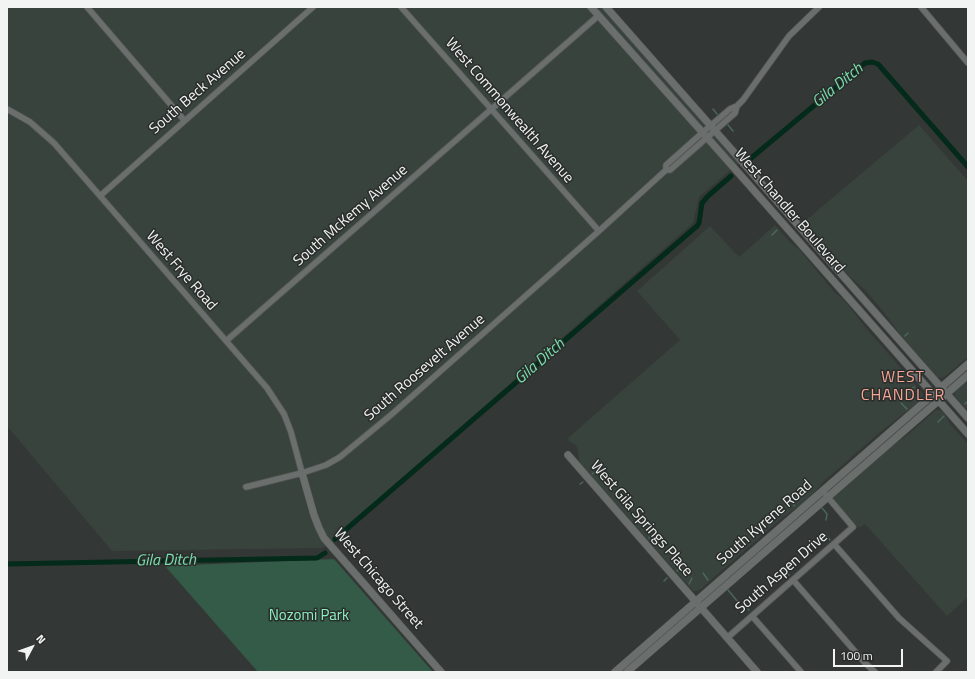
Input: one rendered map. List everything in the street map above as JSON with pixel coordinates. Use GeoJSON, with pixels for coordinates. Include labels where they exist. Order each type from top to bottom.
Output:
{"type":"FeatureCollection","features":[{"type":"Feature","properties":{"kind":"main road","name":"West Chandler Boulevard"},"geometry":{"type":"LineString","coordinates":[[591,7],[968,434]]}},
{"type":"Feature","properties":{"kind":"main road","name":"West Chandler Boulevard"},"geometry":{"type":"LineString","coordinates":[[606,7],[968,418]]}},
{"type":"Feature","properties":{"kind":"main road","name":"South Kyrene Road"},"geometry":{"type":"LineString","coordinates":[[627,672],[700,608],[825,494],[863,455],[968,364]]}},
{"type":"Feature","properties":{"kind":"main road","name":"South Kyrene Road"},"geometry":{"type":"LineString","coordinates":[[615,672],[695,602],[825,494],[880,451],[968,375]]}},
{"type":"Feature","properties":{"kind":"main road"},"geometry":{"type":"LineString","coordinates":[[863,455],[870,455],[880,451]]}},
{"type":"Feature","properties":{"kind":"main road","name":"West Gila Springs Place"},"geometry":{"type":"LineString","coordinates":[[568,455],[757,672]]}},
{"type":"Feature","properties":{"kind":"main road","name":"West Chicago Street"},"geometry":{"type":"LineString","coordinates":[[302,473],[314,515],[324,538],[441,672]]}},
{"type":"Feature","properties":{"kind":"street"},"geometry":{"type":"LineString","coordinates":[[87,7],[184,120]]}},
{"type":"Feature","properties":{"kind":"street","name":"South Beck Avenue"},"geometry":{"type":"LineString","coordinates":[[100,196],[313,7]]}},
{"type":"Feature","properties":{"kind":"street","name":"West Commonwealth Avenue"},"geometry":{"type":"LineString","coordinates":[[402,7],[599,231]]}},
{"type":"Feature","properties":{"kind":"street","name":"South Roosevelt Avenue"},"geometry":{"type":"LineString","coordinates":[[246,487],[302,473],[326,465],[340,457],[390,416],[599,231],[666,170],[666,165],[712,128],[734,113],[788,36],[819,7]]}},
{"type":"Feature","properties":{"kind":"street"},"geometry":{"type":"LineString","coordinates":[[920,7],[968,63]]}},
{"type":"Feature","properties":{"kind":"street","name":"South McKemy Avenue"},"geometry":{"type":"LineString","coordinates":[[226,342],[491,108],[598,16]]}},
{"type":"Feature","properties":{"kind":"street","name":"West Frye Road"},"geometry":{"type":"LineString","coordinates":[[7,109],[30,122],[54,143],[267,388],[284,414],[291,432],[302,473]]}},
{"type":"Feature","properties":{"kind":"street","name":"South Aspen Drive"},"geometry":{"type":"LineString","coordinates":[[727,638],[853,527],[825,494]]}},
{"type":"Feature","properties":{"kind":"street"},"geometry":{"type":"LineString","coordinates":[[834,544],[899,618],[947,661],[936,672]]}},
{"type":"Feature","properties":{"kind":"street"},"geometry":{"type":"LineString","coordinates":[[793,580],[865,663],[875,672]]}},
{"type":"Feature","properties":{"kind":"street"},"geometry":{"type":"LineString","coordinates":[[752,616],[801,672]]}},
{"type":"Feature","properties":{"kind":"shaded area"},"geometry":{"type":"Polygon","coordinates":[[[7,7],[605,7],[741,161],[699,197],[693,223],[323,548],[112,551],[7,426],[7,7]]]}},
{"type":"Feature","properties":{"kind":"shaded area"},"geometry":{"type":"Polygon","coordinates":[[[919,125],[968,181],[968,357],[944,377],[940,378],[902,337],[865,290],[850,277],[829,253],[805,221],[919,125]]]}},
{"type":"Feature","properties":{"kind":"shaded area"},"geometry":{"type":"Polygon","coordinates":[[[775,225],[791,243],[800,250],[834,292],[844,300],[923,395],[920,401],[879,433],[822,483],[802,504],[784,516],[701,589],[693,591],[581,464],[576,445],[569,441],[568,438],[680,340],[637,291],[710,226],[739,257],[775,225]]]}},
{"type":"Feature","properties":{"kind":"shaded area"},"geometry":{"type":"Polygon","coordinates":[[[968,381],[968,411],[955,396],[954,392],[957,388],[968,381]]]}},
{"type":"Feature","properties":{"kind":"shaded area"},"geometry":{"type":"Polygon","coordinates":[[[936,410],[943,412],[951,425],[968,444],[968,597],[947,616],[865,524],[859,528],[833,499],[888,449],[911,432],[936,410]]]}},
{"type":"Feature","properties":{"kind":"green space","name":"Nozomi Park"},"geometry":{"type":"Polygon","coordinates":[[[334,559],[433,672],[258,672],[165,566],[334,559]]]}},
{"type":"Feature","properties":{"kind":"waterway","name":"Gila Ditch"},"geometry":{"type":"LineString","coordinates":[[750,159],[865,63],[872,62],[878,64],[968,167]]}},
{"type":"Feature","properties":{"kind":"waterway"},"geometry":{"type":"LineString","coordinates":[[713,109],[717,114]]}},
{"type":"Feature","properties":{"kind":"waterway"},"geometry":{"type":"LineString","coordinates":[[728,125],[733,131]]}},
{"type":"Feature","properties":{"kind":"waterway","name":"Gila Ditch"},"geometry":{"type":"LineString","coordinates":[[335,539],[697,226],[699,223],[702,203],[731,176]]}},
{"type":"Feature","properties":{"kind":"waterway"},"geometry":{"type":"LineString","coordinates":[[772,235],[777,230]]}},
{"type":"Feature","properties":{"kind":"waterway"},"geometry":{"type":"LineString","coordinates":[[905,336],[908,333]]}},
{"type":"Feature","properties":{"kind":"waterway"},"geometry":{"type":"LineString","coordinates":[[908,393],[914,387]]}},
{"type":"Feature","properties":{"kind":"waterway"},"geometry":{"type":"LineString","coordinates":[[965,404],[968,401]]}},
{"type":"Feature","properties":{"kind":"waterway"},"geometry":{"type":"LineString","coordinates":[[901,403],[907,409]]}},
{"type":"Feature","properties":{"kind":"waterway"},"geometry":{"type":"LineString","coordinates":[[938,422],[944,416]]}},
{"type":"Feature","properties":{"kind":"waterway"},"geometry":{"type":"LineString","coordinates":[[794,506],[796,497]]}},
{"type":"Feature","properties":{"kind":"waterway"},"geometry":{"type":"LineString","coordinates":[[822,508],[827,514],[826,520]]}},
{"type":"Feature","properties":{"kind":"waterway"},"geometry":{"type":"LineString","coordinates":[[825,534],[830,540]]}},
{"type":"Feature","properties":{"kind":"waterway","name":"Gila Ditch"},"geometry":{"type":"LineString","coordinates":[[7,564],[317,558],[325,553]]}},
{"type":"Feature","properties":{"kind":"waterway"},"geometry":{"type":"LineString","coordinates":[[677,571],[680,568]]}},
{"type":"Feature","properties":{"kind":"waterway"},"geometry":{"type":"LineString","coordinates":[[783,569],[789,575]]}},
{"type":"Feature","properties":{"kind":"waterway"},"geometry":{"type":"LineString","coordinates":[[703,573],[708,580]]}},
{"type":"Feature","properties":{"kind":"waterway"},"geometry":{"type":"LineString","coordinates":[[664,581],[667,578]]}},
{"type":"Feature","properties":{"kind":"waterway"},"geometry":{"type":"LineString","coordinates":[[689,584],[692,578]]}},
{"type":"Feature","properties":{"kind":"waterway"},"geometry":{"type":"LineString","coordinates":[[728,590],[738,602]]}},
{"type":"Feature","properties":{"kind":"waterway"},"geometry":{"type":"LineString","coordinates":[[746,607],[749,610]]}},
{"type":"Feature","properties":{"kind":"district","name":"WEST CHANDLER"},"geometry":{"type":"Point","coordinates":[903,387]}}]}
